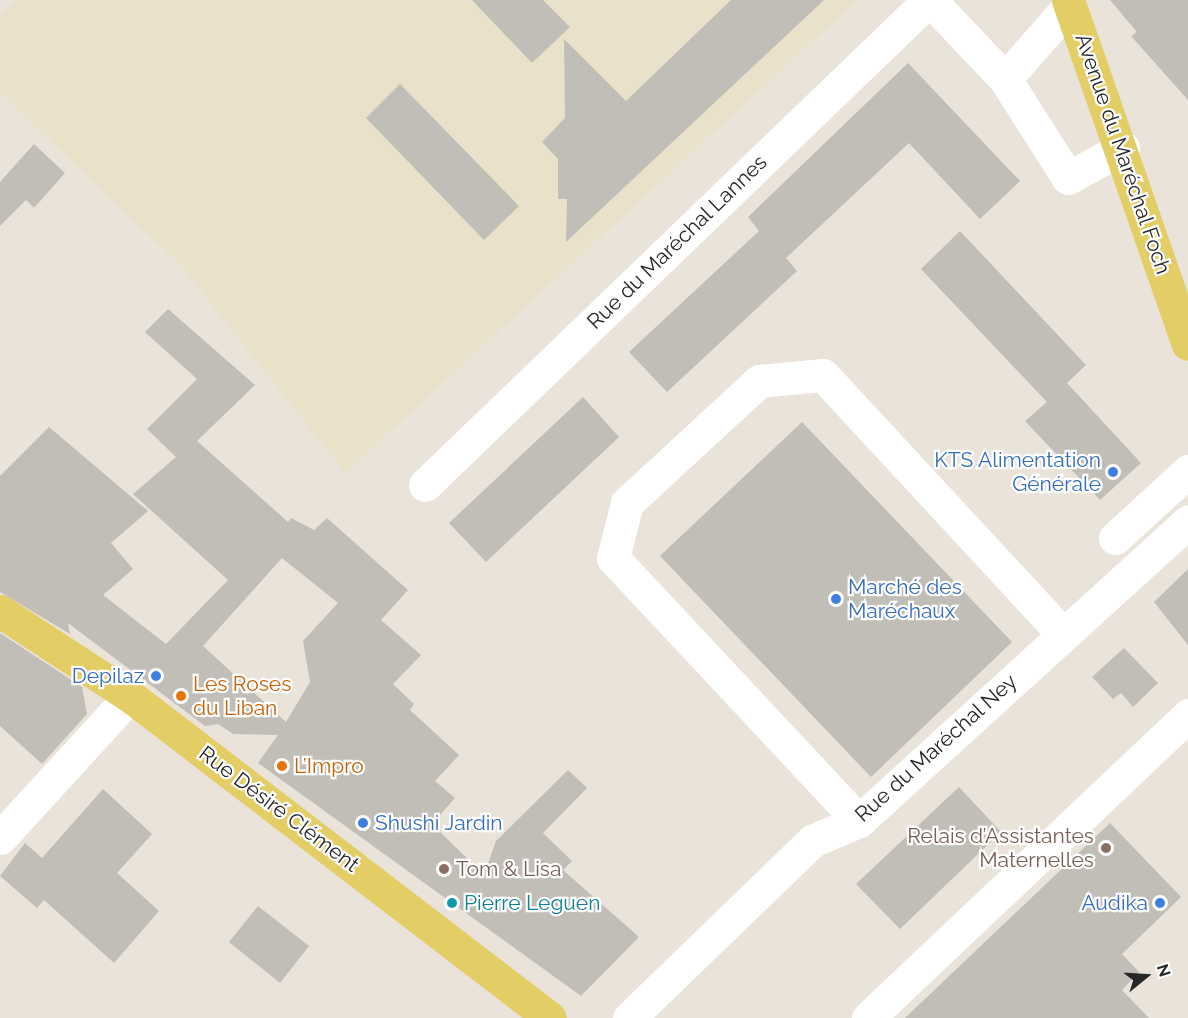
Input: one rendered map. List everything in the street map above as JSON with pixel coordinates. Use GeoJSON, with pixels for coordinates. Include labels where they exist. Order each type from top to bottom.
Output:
{"type":"FeatureCollection","features":[{"type":"Feature","properties":{"kind":"main road","name":"Avenue du Maréchal Foch"},"geometry":{"type":"LineString","coordinates":[[1069,3],[1123,148],[1188,344]]}},
{"type":"Feature","properties":{"kind":"main road","name":"Rue Désiré Clément"},"geometry":{"type":"LineString","coordinates":[[0,611],[130,696],[541,1016]]}},
{"type":"Feature","properties":{"kind":"street"},"geometry":{"type":"LineString","coordinates":[[929,0],[1005,80],[1068,178],[1123,148]]}},
{"type":"Feature","properties":{"kind":"street","name":"Rue du Maréchal Lannes"},"geometry":{"type":"LineString","coordinates":[[425,485],[929,0]]}},
{"type":"Feature","properties":{"kind":"street"},"geometry":{"type":"LineString","coordinates":[[1005,80],[1069,3]]}},
{"type":"Feature","properties":{"kind":"street"},"geometry":{"type":"LineString","coordinates":[[859,821],[613,558],[627,503],[759,381],[824,375],[1064,634]]}},
{"type":"Feature","properties":{"kind":"street"},"geometry":{"type":"LineString","coordinates":[[1115,538],[1188,471]]}},
{"type":"Feature","properties":{"kind":"street","name":"Rue du Maréchal Ney"},"geometry":{"type":"LineString","coordinates":[[629,1018],[812,841],[859,821],[1188,522]]}},
{"type":"Feature","properties":{"kind":"street"},"geometry":{"type":"LineString","coordinates":[[0,838],[130,696]]}},
{"type":"Feature","properties":{"kind":"street"},"geometry":{"type":"LineString","coordinates":[[868,1018],[1188,715]]}},
{"type":"Feature","properties":{"kind":"shaded area"},"geometry":{"type":"Polygon","coordinates":[[[17,0],[857,0],[345,473],[182,267],[0,92],[0,16],[17,0]]]}},
{"type":"Feature","properties":{"kind":"building"},"geometry":{"type":"Polygon","coordinates":[[[472,0],[543,0],[570,27],[532,63],[472,0]]]}},
{"type":"Feature","properties":{"kind":"building"},"geometry":{"type":"Polygon","coordinates":[[[731,0],[824,0],[566,242],[567,199],[558,199],[558,159],[542,142],[565,118],[564,39],[626,101],[731,0]]]}},
{"type":"Feature","properties":{"kind":"building"},"geometry":{"type":"Polygon","coordinates":[[[1110,0],[1188,0],[1188,100],[1131,36],[1137,32],[1110,0]]]}},
{"type":"Feature","properties":{"kind":"building"},"geometry":{"type":"Polygon","coordinates":[[[908,63],[1020,181],[980,219],[909,143],[786,258],[797,271],[667,392],[629,352],[759,231],[748,217],[908,63]]]}},
{"type":"Feature","properties":{"kind":"building"},"geometry":{"type":"Polygon","coordinates":[[[400,84],[519,206],[484,240],[366,118],[400,84]]]}},
{"type":"Feature","properties":{"kind":"building"},"geometry":{"type":"Polygon","coordinates":[[[34,144],[65,173],[34,208],[26,200],[0,226],[0,182],[34,144]]]}},
{"type":"Feature","properties":{"kind":"building"},"geometry":{"type":"Polygon","coordinates":[[[960,231],[1086,365],[1067,383],[1141,463],[1100,500],[1025,421],[1047,402],[921,269],[960,231]]]}},
{"type":"Feature","properties":{"kind":"building"},"geometry":{"type":"Polygon","coordinates":[[[168,309],[255,385],[197,441],[288,522],[291,518],[314,530],[327,518],[408,590],[381,620],[421,655],[393,684],[414,704],[410,710],[459,755],[435,781],[455,798],[432,824],[484,875],[496,841],[568,770],[587,788],[543,833],[572,861],[563,870],[639,937],[581,996],[258,763],[278,735],[233,734],[218,724],[205,726],[68,623],[70,634],[0,592],[0,476],[49,427],[148,511],[111,543],[133,569],[103,595],[166,644],[228,580],[133,494],[176,457],[147,429],[197,379],[145,332],[168,309]],[[282,558],[203,646],[286,722],[310,682],[303,641],[338,603],[282,558]]]}},
{"type":"Feature","properties":{"kind":"building"},"geometry":{"type":"Polygon","coordinates":[[[583,397],[619,437],[486,562],[449,523],[583,397]]]}},
{"type":"Feature","properties":{"kind":"building","name":"Marché des Maréchaux"},"geometry":{"type":"Polygon","coordinates":[[[802,422],[1012,642],[871,777],[660,556],[802,422]]]}},
{"type":"Feature","properties":{"kind":"building"},"geometry":{"type":"Polygon","coordinates":[[[1188,569],[1188,645],[1154,602],[1188,569]]]}},
{"type":"Feature","properties":{"kind":"building"},"geometry":{"type":"Polygon","coordinates":[[[0,633],[82,687],[87,714],[42,764],[0,726],[0,633]]]}},
{"type":"Feature","properties":{"kind":"building"},"geometry":{"type":"Polygon","coordinates":[[[1124,648],[1158,683],[1133,707],[1121,693],[1113,699],[1092,677],[1124,648]]]}},
{"type":"Feature","properties":{"kind":"building"},"geometry":{"type":"Polygon","coordinates":[[[959,787],[1001,832],[900,929],[856,884],[959,787]]]}},
{"type":"Feature","properties":{"kind":"building"},"geometry":{"type":"Polygon","coordinates":[[[103,789],[152,834],[117,873],[159,911],[114,963],[44,900],[37,908],[0,876],[25,843],[42,858],[103,789]]]}},
{"type":"Feature","properties":{"kind":"building"},"geometry":{"type":"Polygon","coordinates":[[[1110,823],[1181,897],[1122,954],[1139,972],[1122,990],[1149,1018],[905,1018],[1110,823]]]}},
{"type":"Feature","properties":{"kind":"building"},"geometry":{"type":"Polygon","coordinates":[[[258,906],[309,946],[280,983],[229,942],[258,906]]]}},
{"type":"Feature","properties":{"kind":"place","name":"KTS Alimentation Générale"},"geometry":{"type":"Point","coordinates":[1113,472]}},
{"type":"Feature","properties":{"kind":"place","name":"Marché des Maréchaux"},"geometry":{"type":"Point","coordinates":[836,599]}},
{"type":"Feature","properties":{"kind":"place","name":"Depilaz"},"geometry":{"type":"Point","coordinates":[156,676]}},
{"type":"Feature","properties":{"kind":"place","name":"Les Roses du Liban"},"geometry":{"type":"Point","coordinates":[181,696]}},
{"type":"Feature","properties":{"kind":"place","name":"L’Impro"},"geometry":{"type":"Point","coordinates":[282,766]}},
{"type":"Feature","properties":{"kind":"place","name":"Shushi Jardin"},"geometry":{"type":"Point","coordinates":[363,823]}},
{"type":"Feature","properties":{"kind":"place","name":"Relais d’Assistantes Maternelles"},"geometry":{"type":"Point","coordinates":[1106,848]}},
{"type":"Feature","properties":{"kind":"place","name":"Tom & Lisa"},"geometry":{"type":"Point","coordinates":[444,869]}},
{"type":"Feature","properties":{"kind":"place","name":"Pierre Leguen"},"geometry":{"type":"Point","coordinates":[452,903]}},
{"type":"Feature","properties":{"kind":"place","name":"Audika"},"geometry":{"type":"Point","coordinates":[1160,903]}}]}
